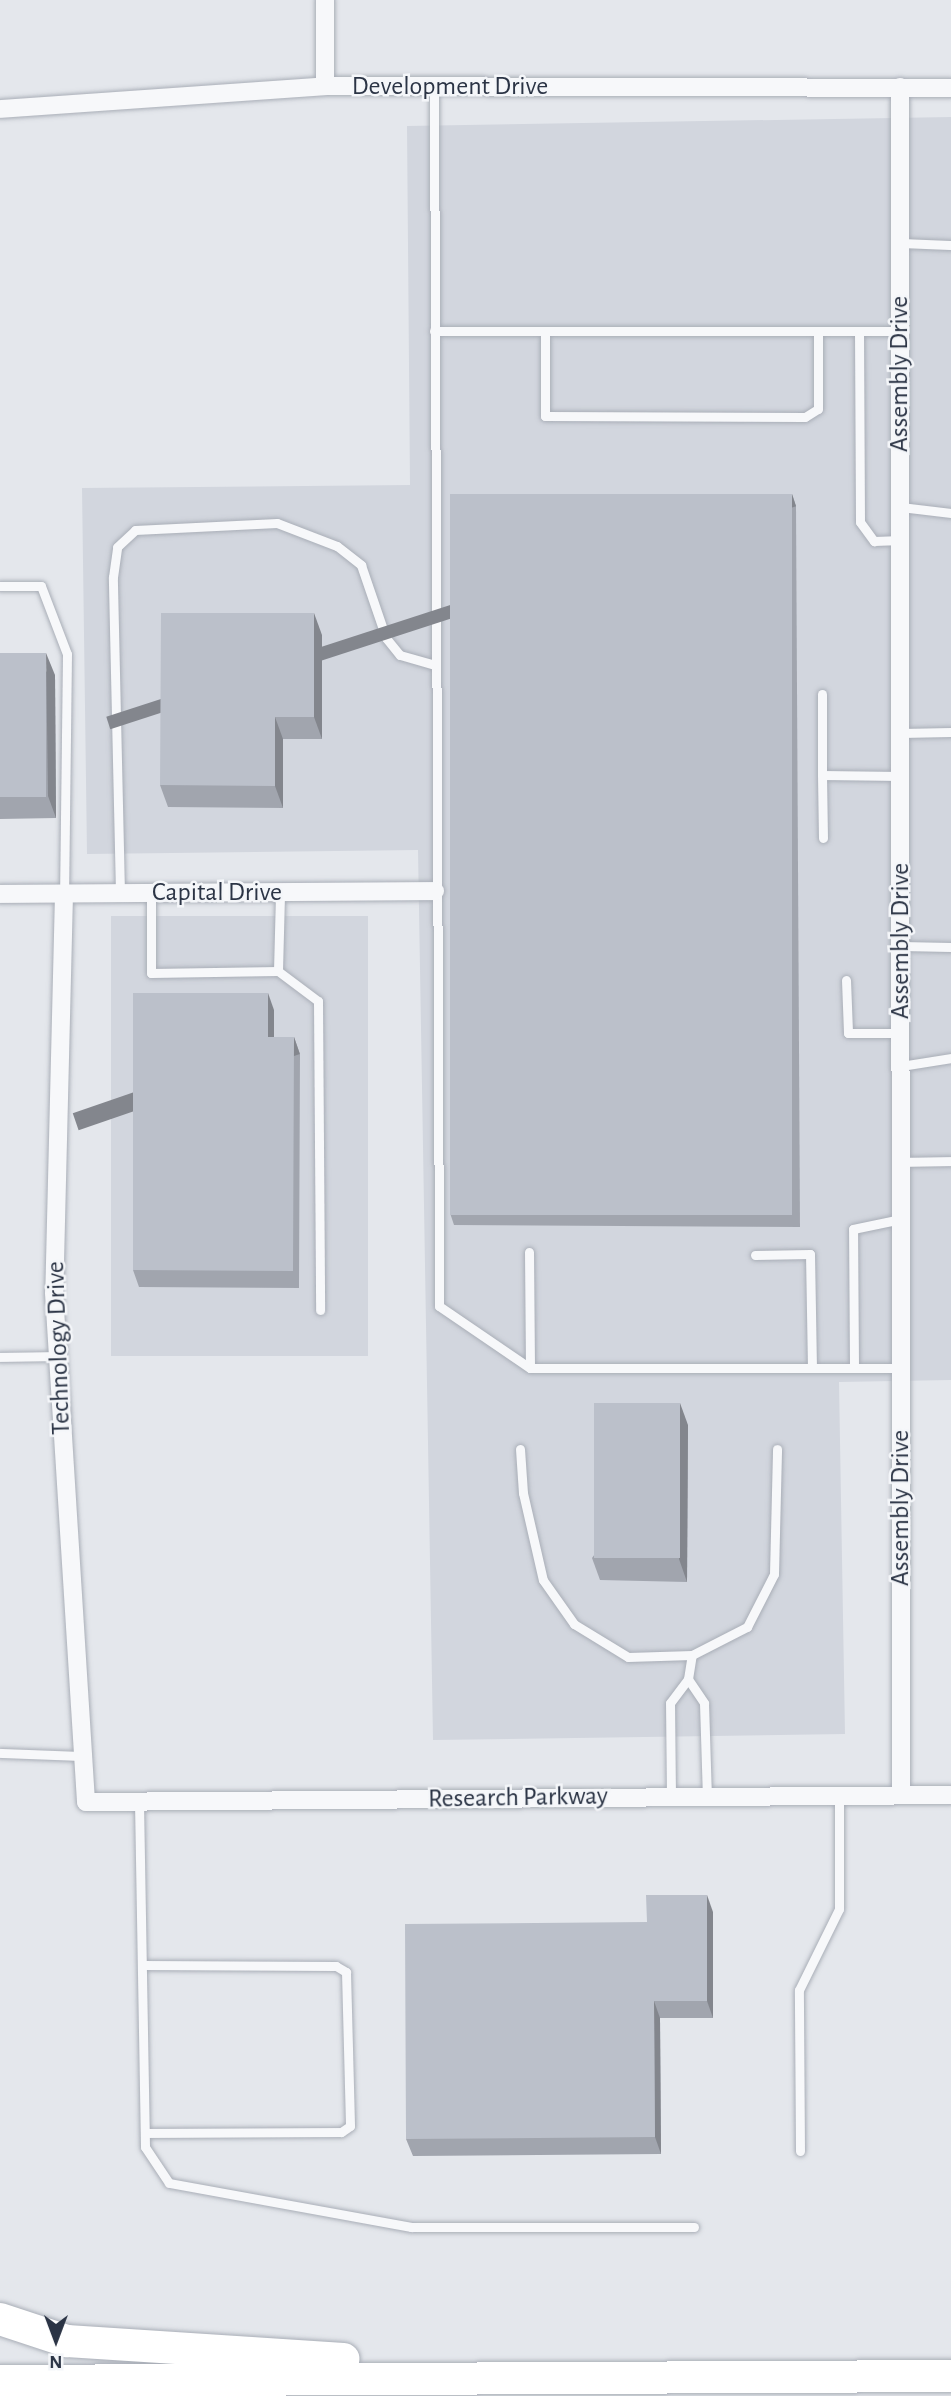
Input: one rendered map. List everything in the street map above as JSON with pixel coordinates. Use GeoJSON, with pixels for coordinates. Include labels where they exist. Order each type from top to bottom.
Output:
{"type":"FeatureCollection","features":[{"type":"Feature","properties":{"kind":"highway"},"geometry":{"type":"LineString","coordinates":[[0,2319],[67,2341],[624,2377]]}},
{"type":"Feature","properties":{"kind":"highway"},"geometry":{"type":"LineString","coordinates":[[0,2381],[951,2376]]}},
{"type":"Feature","properties":{"kind":"street"},"geometry":{"type":"LineString","coordinates":[[325,0],[325,86]]}},
{"type":"Feature","properties":{"kind":"street","name":"Development Drive"},"geometry":{"type":"LineString","coordinates":[[0,109],[325,86],[951,88]]}},
{"type":"Feature","properties":{"kind":"street","name":"Assembly Drive"},"geometry":{"type":"LineString","coordinates":[[900,87],[901,1794]]}},
{"type":"Feature","properties":{"kind":"street","name":"Capital Drive"},"geometry":{"type":"LineString","coordinates":[[0,894],[435,891]]}},
{"type":"Feature","properties":{"kind":"street","name":"Technology Drive"},"geometry":{"type":"LineString","coordinates":[[64,894],[57,1356],[86,1802]]}},
{"type":"Feature","properties":{"kind":"street","name":"Research Parkway"},"geometry":{"type":"LineString","coordinates":[[86,1802],[951,1795]]}},
{"type":"Feature","properties":{"kind":"lane"},"geometry":{"type":"LineString","coordinates":[[434,87],[435,891],[439,1306],[530,1368],[902,1368]]}},
{"type":"Feature","properties":{"kind":"lane"},"geometry":{"type":"LineString","coordinates":[[900,243],[951,245]]}},
{"type":"Feature","properties":{"kind":"lane"},"geometry":{"type":"LineString","coordinates":[[434,331],[900,331]]}},
{"type":"Feature","properties":{"kind":"lane"},"geometry":{"type":"LineString","coordinates":[[545,331],[545,416],[806,417],[818,409],[818,331]]}},
{"type":"Feature","properties":{"kind":"lane"},"geometry":{"type":"LineString","coordinates":[[859,331],[860,522],[874,541],[901,540]]}},
{"type":"Feature","properties":{"kind":"lane"},"geometry":{"type":"LineString","coordinates":[[901,507],[951,513]]}},
{"type":"Feature","properties":{"kind":"lane"},"geometry":{"type":"LineString","coordinates":[[120,894],[113,577],[117,547],[135,530],[277,523],[337,546],[361,565],[386,639],[400,655],[435,665]]}},
{"type":"Feature","properties":{"kind":"lane"},"geometry":{"type":"LineString","coordinates":[[0,586],[40,586],[67,654],[64,894]]}},
{"type":"Feature","properties":{"kind":"lane"},"geometry":{"type":"LineString","coordinates":[[822,694],[823,838]]}},
{"type":"Feature","properties":{"kind":"lane"},"geometry":{"type":"LineString","coordinates":[[901,733],[951,732]]}},
{"type":"Feature","properties":{"kind":"lane"},"geometry":{"type":"LineString","coordinates":[[822,775],[901,776]]}},
{"type":"Feature","properties":{"kind":"lane"},"geometry":{"type":"LineString","coordinates":[[278,971],[280,892]]}},
{"type":"Feature","properties":{"kind":"lane"},"geometry":{"type":"LineString","coordinates":[[151,893],[151,973],[278,971],[318,1001],[320,1310]]}},
{"type":"Feature","properties":{"kind":"lane"},"geometry":{"type":"LineString","coordinates":[[901,946],[951,947]]}},
{"type":"Feature","properties":{"kind":"lane"},"geometry":{"type":"LineString","coordinates":[[846,980],[848,1033],[901,1033]]}},
{"type":"Feature","properties":{"kind":"lane"},"geometry":{"type":"LineString","coordinates":[[901,1066],[951,1058]]}},
{"type":"Feature","properties":{"kind":"lane"},"geometry":{"type":"LineString","coordinates":[[901,1162],[951,1161]]}},
{"type":"Feature","properties":{"kind":"lane"},"geometry":{"type":"LineString","coordinates":[[854,1366],[853,1229],[901,1219]]}},
{"type":"Feature","properties":{"kind":"lane"},"geometry":{"type":"LineString","coordinates":[[529,1252],[530,1368]]}},
{"type":"Feature","properties":{"kind":"lane"},"geometry":{"type":"LineString","coordinates":[[755,1255],[810,1254],[813,1367]]}},
{"type":"Feature","properties":{"kind":"lane"},"geometry":{"type":"LineString","coordinates":[[0,1357],[57,1356]]}},
{"type":"Feature","properties":{"kind":"lane"},"geometry":{"type":"LineString","coordinates":[[520,1449],[523,1493],[543,1580],[574,1624],[628,1657],[692,1655],[747,1627],[774,1574],[777,1449]]}},
{"type":"Feature","properties":{"kind":"lane"},"geometry":{"type":"LineString","coordinates":[[671,1797],[670,1703],[688,1679],[692,1655]]}},
{"type":"Feature","properties":{"kind":"lane"},"geometry":{"type":"LineString","coordinates":[[688,1679],[704,1703],[707,1796]]}},
{"type":"Feature","properties":{"kind":"lane"},"geometry":{"type":"LineString","coordinates":[[0,1753],[83,1756]]}},
{"type":"Feature","properties":{"kind":"lane"},"geometry":{"type":"LineString","coordinates":[[800,2151],[799,1990],[839,1909],[839,1795]]}},
{"type":"Feature","properties":{"kind":"lane"},"geometry":{"type":"LineString","coordinates":[[139,1802],[145,2133],[153,2161],[169,2183],[184,2190],[411,2227],[694,2227]]}},
{"type":"Feature","properties":{"kind":"lane"},"geometry":{"type":"LineString","coordinates":[[142,1965],[336,1966],[346,1972],[350,2126],[341,2132],[145,2133]]}},
{"type":"Feature","properties":{"kind":"shaded area"},"geometry":{"type":"Polygon","coordinates":[[[951,117],[951,1380],[839,1382],[845,1734],[433,1740],[418,850],[87,854],[82,488],[410,485],[407,126],[951,117]]]}},
{"type":"Feature","properties":{"kind":"shaded area"},"geometry":{"type":"Polygon","coordinates":[[[111,916],[368,916],[368,1356],[111,1356],[111,916]]]}},
{"type":"Feature","properties":{"kind":"building"},"geometry":{"type":"Polygon","coordinates":[[[450,494],[792,494],[792,1215],[450,1215],[450,494]]]}},
{"type":"Feature","properties":{"kind":"building"},"geometry":{"type":"Polygon","coordinates":[[[161,613],[314,613],[314,717],[275,717],[275,786],[160,785],[161,613]]]}},
{"type":"Feature","properties":{"kind":"building"},"geometry":{"type":"Polygon","coordinates":[[[0,653],[46,653],[46,797],[0,797],[0,653]]]}},
{"type":"Feature","properties":{"kind":"building"},"geometry":{"type":"Polygon","coordinates":[[[133,993],[268,993],[268,1037],[294,1037],[293,1271],[133,1270],[133,993]]]}},
{"type":"Feature","properties":{"kind":"building"},"geometry":{"type":"Polygon","coordinates":[[[594,1403],[680,1403],[680,1558],[594,1558],[594,1403]]]}},
{"type":"Feature","properties":{"kind":"building"},"geometry":{"type":"Polygon","coordinates":[[[646,1895],[707,1895],[707,2001],[654,2001],[655,2137],[406,2139],[405,1924],[647,1922],[646,1895]]]}}]}
